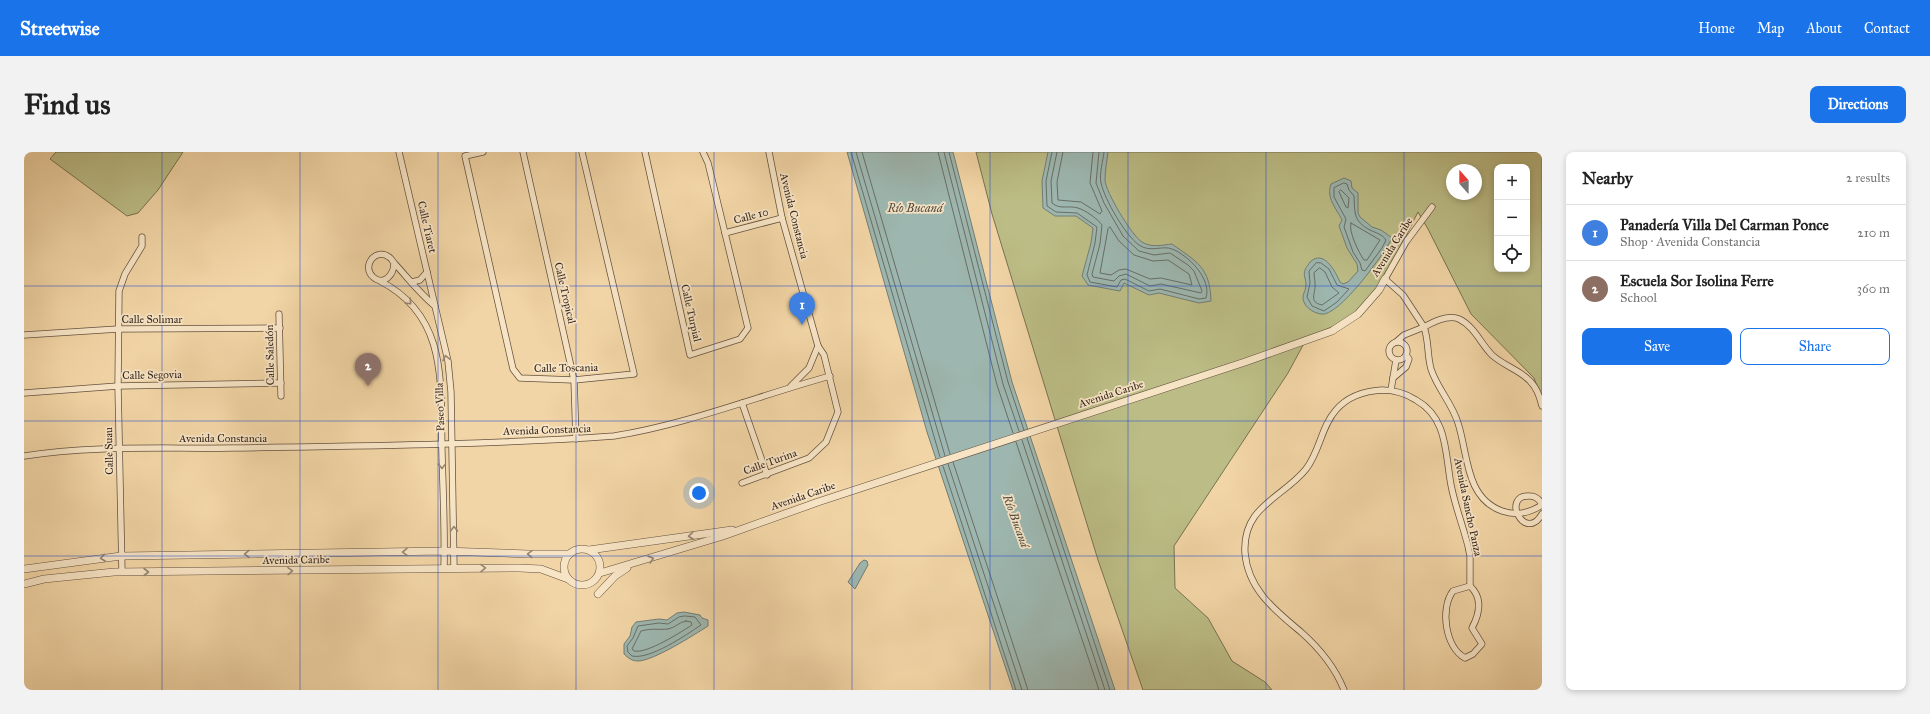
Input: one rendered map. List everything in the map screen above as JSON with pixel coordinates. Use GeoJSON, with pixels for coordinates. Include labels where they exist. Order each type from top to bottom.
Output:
{"type":"FeatureCollection","features":[{"type":"Feature","properties":{"kind":"street","name":"Calle Tiaret"},"geometry":{"type":"LineString","coordinates":[[399,152],[435,306]]}},
{"type":"Feature","properties":{"kind":"street","name":"Calle Toscania"},"geometry":{"type":"LineString","coordinates":[[483,152],[465,156],[513,369],[520,378],[574,380],[634,374],[582,152]]}},
{"type":"Feature","properties":{"kind":"street","name":"Calle Tropical"},"geometry":{"type":"LineString","coordinates":[[523,152],[574,380],[576,439]]}},
{"type":"Feature","properties":{"kind":"street","name":"Calle Turpial"},"geometry":{"type":"LineString","coordinates":[[645,152],[690,355],[740,339],[748,328],[708,163],[703,152]]}},
{"type":"Feature","properties":{"kind":"street","name":"Avenida Constancia"},"geometry":{"type":"LineString","coordinates":[[24,456],[42,453],[119,448],[241,448],[441,444],[576,439],[614,436],[652,430],[830,376],[824,354],[818,346],[782,218],[769,152]]}},
{"type":"Feature","properties":{"kind":"street","name":"Avenida Caribe"},"geometry":{"type":"LineString","coordinates":[[600,574],[744,528],[1332,331],[1358,314],[1379,290],[1406,242],[1432,207]]}},
{"type":"Feature","properties":{"kind":"street","name":"Calle 10"},"geometry":{"type":"LineString","coordinates":[[725,233],[782,218]]}},
{"type":"Feature","properties":{"kind":"street","name":"Calle Suau"},"geometry":{"type":"LineString","coordinates":[[122,572],[118,386],[118,291],[125,274],[142,246],[142,237]]}},
{"type":"Feature","properties":{"kind":"street"},"geometry":{"type":"LineString","coordinates":[[394,263],[394,270],[391,276],[385,280],[378,280],[372,277],[369,271],[368,264],[372,258],[378,254],[384,254],[390,258],[412,282],[424,298],[435,306]]}},
{"type":"Feature","properties":{"kind":"street"},"geometry":{"type":"LineString","coordinates":[[412,282],[420,280],[427,272]]}},
{"type":"Feature","properties":{"kind":"street"},"geometry":{"type":"LineString","coordinates":[[1385,279],[1403,295],[1424,327],[1428,343],[1431,369],[1455,415],[1461,433],[1465,457],[1474,484],[1481,496],[1489,504],[1516,514],[1530,512],[1542,505],[1536,498],[1528,496],[1523,497],[1517,503],[1516,514],[1520,519],[1528,523],[1536,521],[1542,514]]}},
{"type":"Feature","properties":{"kind":"street","name":"Paseo Villa"},"geometry":{"type":"LineString","coordinates":[[378,280],[396,289],[410,302],[423,318],[431,334],[437,353],[442,396],[441,444],[444,568]]}},
{"type":"Feature","properties":{"kind":"street","name":"Paseo Villa"},"geometry":{"type":"LineString","coordinates":[[435,306],[448,362],[451,392],[454,568]]}},
{"type":"Feature","properties":{"kind":"street","name":"Calle Saledón"},"geometry":{"type":"LineString","coordinates":[[279,314],[281,396]]}},
{"type":"Feature","properties":{"kind":"street"},"geometry":{"type":"LineString","coordinates":[[1406,355],[1402,359],[1396,360],[1391,357],[1389,351],[1391,345],[1404,335],[1424,327],[1445,319],[1459,319],[1469,327],[1493,356],[1528,379],[1537,391],[1542,406]]}},
{"type":"Feature","properties":{"kind":"street","name":"Calle Solimar"},"geometry":{"type":"LineString","coordinates":[[24,335],[118,329],[280,328]]}},
{"type":"Feature","properties":{"kind":"street"},"geometry":{"type":"LineString","coordinates":[[1393,378],[1408,364],[1409,359],[1406,355],[1407,350],[1405,345],[1396,342]]}},
{"type":"Feature","properties":{"kind":"street"},"geometry":{"type":"LineString","coordinates":[[791,387],[809,368],[818,346]]}},
{"type":"Feature","properties":{"kind":"street"},"geometry":{"type":"LineString","coordinates":[[1392,390],[1396,360]]}},
{"type":"Feature","properties":{"kind":"street","name":"Calle Turina"},"geometry":{"type":"LineString","coordinates":[[742,483],[767,475],[809,458],[826,442],[838,412],[830,376]]}},
{"type":"Feature","properties":{"kind":"street","name":"Calle Segovia"},"geometry":{"type":"LineString","coordinates":[[24,393],[118,386],[281,383]]}},
{"type":"Feature","properties":{"kind":"street","name":"Avenida Sancho Panza"},"geometry":{"type":"LineString","coordinates":[[1344,690],[1325,657],[1300,632],[1275,612],[1263,597],[1247,565],[1246,544],[1252,522],[1262,506],[1296,479],[1306,468],[1316,451],[1325,426],[1336,409],[1351,397],[1359,393],[1392,390],[1412,397],[1427,408],[1437,420],[1444,435],[1451,485],[1470,556],[1470,586],[1477,593],[1479,607],[1472,628],[1482,644],[1477,651],[1465,658],[1459,652],[1447,633],[1446,617],[1448,602],[1453,592],[1470,586]]}},
{"type":"Feature","properties":{"kind":"street"},"geometry":{"type":"LineString","coordinates":[[742,403],[767,475]]}},
{"type":"Feature","properties":{"kind":"street","name":"Avenida Caribe"},"geometry":{"type":"LineString","coordinates":[[589,550],[744,528]]}},
{"type":"Feature","properties":{"kind":"street"},"geometry":{"type":"LineString","coordinates":[[579,549],[589,550],[594,553],[600,562],[600,574],[587,585],[575,584],[565,575],[564,564],[569,554],[579,549]]}},
{"type":"Feature","properties":{"kind":"street","name":"Avenida Caribe"},"geometry":{"type":"LineString","coordinates":[[24,569],[121,556],[444,551],[569,554]]}},
{"type":"Feature","properties":{"kind":"street"},"geometry":{"type":"LineString","coordinates":[[598,594],[615,576],[632,565]]}},
{"type":"Feature","properties":{"kind":"street","name":"Avenida Caribe"},"geometry":{"type":"LineString","coordinates":[[24,584],[44,579],[122,572],[444,568],[541,569],[568,579]]}},
{"type":"Feature","properties":{"kind":"green space"},"geometry":{"type":"Polygon","coordinates":[[[56,152],[183,152],[158,190],[138,213],[127,216],[50,159],[56,152]]]}},
{"type":"Feature","properties":{"kind":"green space"},"geometry":{"type":"Polygon","coordinates":[[[976,152],[1542,152],[1542,401],[1534,378],[1471,314],[1418,212],[1398,253],[1382,281],[1363,305],[1342,322],[1308,336],[1288,373],[1174,546],[1175,588],[1208,618],[1232,661],[1265,682],[1272,690],[1143,690],[1098,560],[992,214],[976,152]]]}},
{"type":"Feature","properties":{"kind":"water","name":"Río Bucaná"},"geometry":{"type":"Polygon","coordinates":[[[847,152],[953,152],[1012,382],[1115,690],[1013,690],[927,432],[847,152]]]}},
{"type":"Feature","properties":{"kind":"water"},"geometry":{"type":"Polygon","coordinates":[[[1048,152],[1108,152],[1105,176],[1106,186],[1126,223],[1142,242],[1153,246],[1172,244],[1195,261],[1205,273],[1208,280],[1211,301],[1199,303],[1159,293],[1149,295],[1124,283],[1120,291],[1088,285],[1082,276],[1091,243],[1093,228],[1076,216],[1055,216],[1043,208],[1042,181],[1048,152]]]}},
{"type":"Feature","properties":{"kind":"water"},"geometry":{"type":"Polygon","coordinates":[[[1344,178],[1351,181],[1352,188],[1358,193],[1358,213],[1360,217],[1372,227],[1381,230],[1392,238],[1371,270],[1349,296],[1329,312],[1321,314],[1306,306],[1303,300],[1306,285],[1304,272],[1310,262],[1320,258],[1324,260],[1332,267],[1340,282],[1343,284],[1348,282],[1358,271],[1357,264],[1347,248],[1339,226],[1342,220],[1332,203],[1330,194],[1331,184],[1344,178]]]}},
{"type":"Feature","properties":{"kind":"water"},"geometry":{"type":"Polygon","coordinates":[[[864,560],[867,561],[868,565],[855,589],[848,582],[860,563],[864,560]]]}},
{"type":"Feature","properties":{"kind":"water"},"geometry":{"type":"Polygon","coordinates":[[[684,612],[700,615],[702,618],[708,620],[708,626],[673,647],[645,660],[634,660],[624,654],[624,644],[630,636],[632,627],[636,622],[659,619],[667,620],[677,613],[684,612]]]}},
{"type":"Feature","properties":{"kind":"place","name":"Panadería Villa Del Carman Ponce"},"geometry":{"type":"Point","coordinates":[802,325]}},
{"type":"Feature","properties":{"kind":"place","name":"Escuela Sor Isolina Ferre"},"geometry":{"type":"Point","coordinates":[368,386]}}]}
